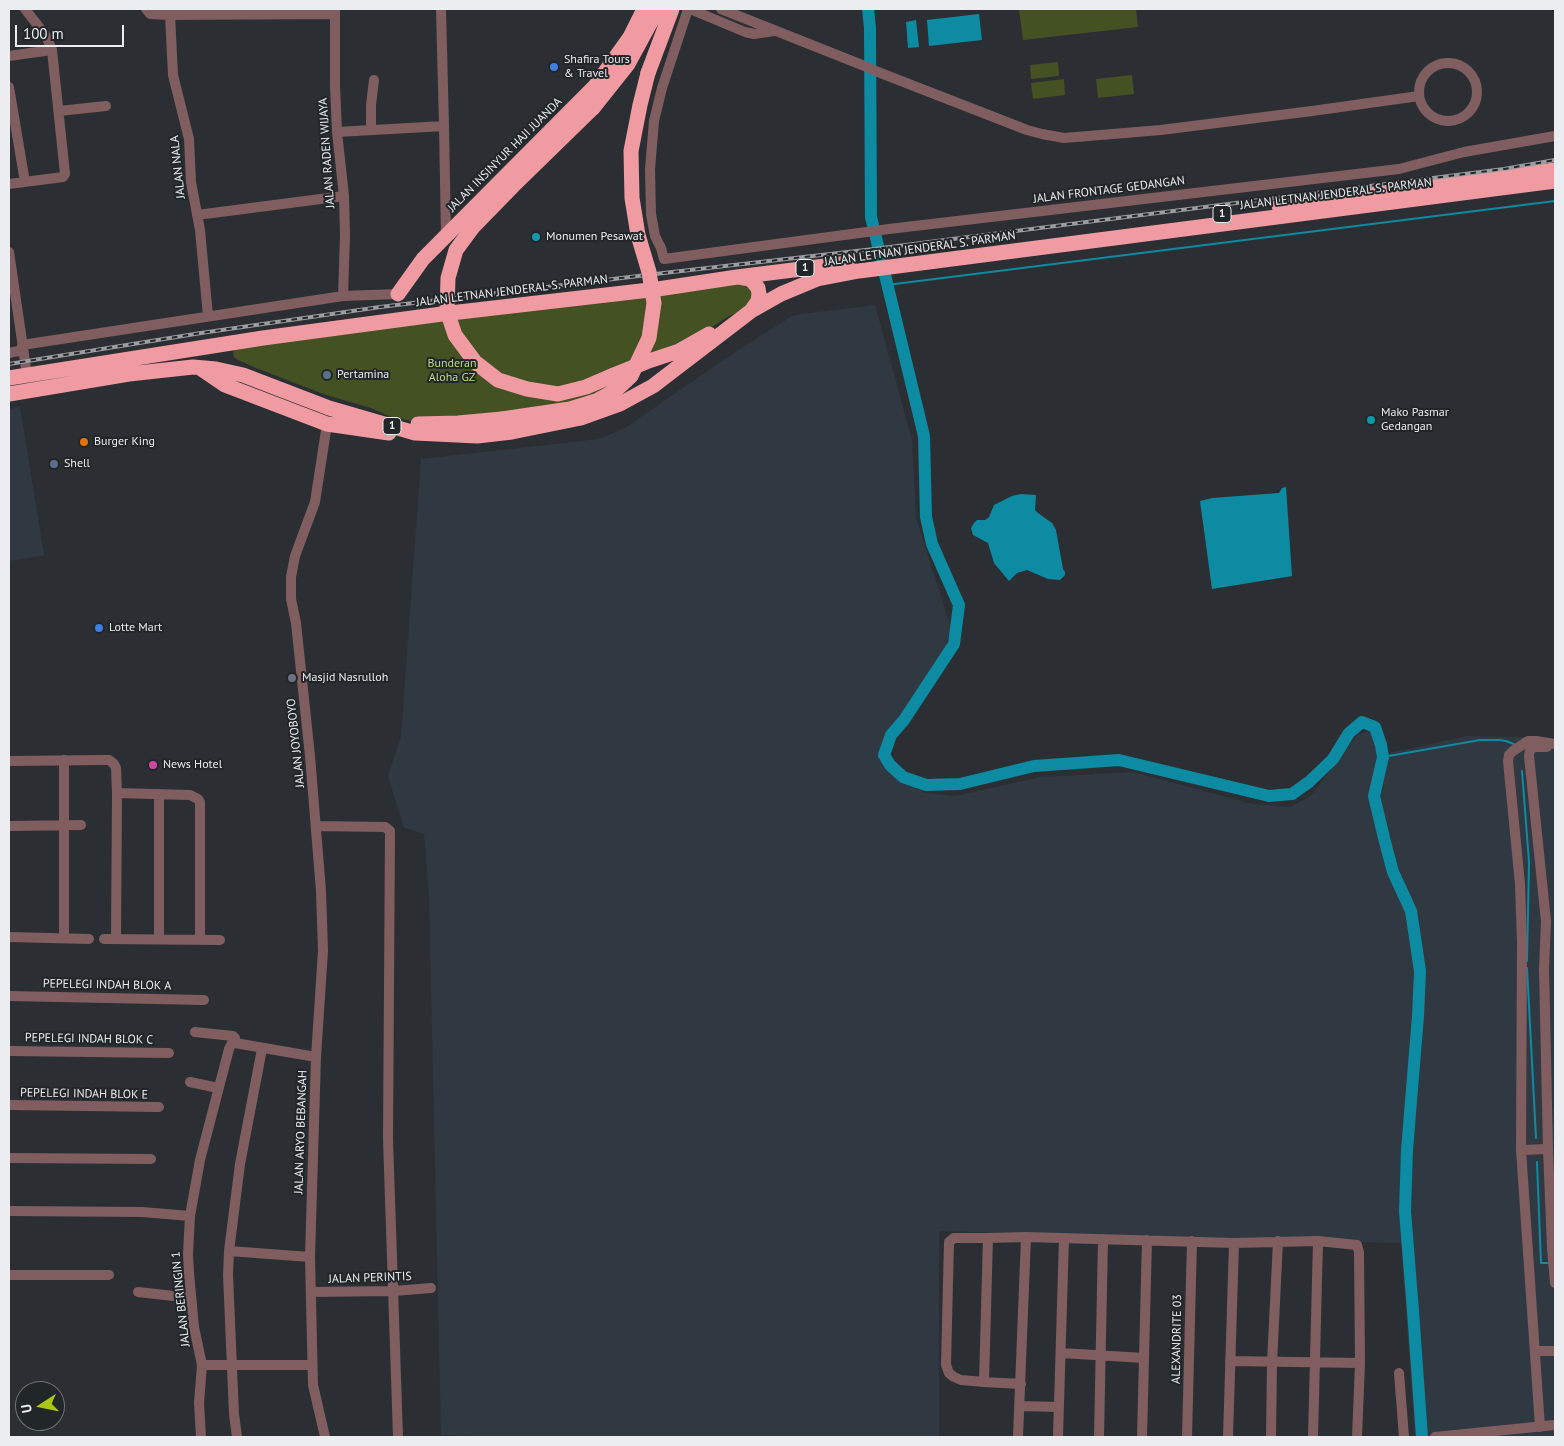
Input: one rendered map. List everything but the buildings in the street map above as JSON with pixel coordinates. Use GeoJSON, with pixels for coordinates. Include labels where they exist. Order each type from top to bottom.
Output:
{"type":"FeatureCollection","features":[{"type":"Feature","properties":{"kind":"highway","name":"JALAN INSINYUR HAJI JUANDA"},"geometry":{"type":"LineString","coordinates":[[398,294],[423,259],[595,86],[630,37],[644,9]]}},
{"type":"Feature","properties":{"kind":"highway"},"geometry":{"type":"LineString","coordinates":[[658,9],[628,64],[593,108],[473,227],[456,250],[448,278],[447,311],[455,335],[475,362],[498,380],[527,389],[558,394],[586,387],[679,351],[747,313],[758,301],[758,288],[750,279],[737,277]]}},
{"type":"Feature","properties":{"kind":"highway"},"geometry":{"type":"LineString","coordinates":[[389,425],[458,424],[570,409],[596,401],[616,390],[631,376],[649,338],[654,303],[649,272],[638,234],[632,198],[631,151],[648,73],[672,9]]}},
{"type":"Feature","properties":{"kind":"highway","name":"JALAN LETNAN JENDERAL S. PARMAN"},"geometry":{"type":"LineString","coordinates":[[9,394],[129,374],[196,367],[243,375],[329,408],[415,433],[477,436],[512,432],[588,416],[620,404],[653,386],[747,313],[781,294],[817,279],[890,262],[1555,170]]}},
{"type":"Feature","properties":{"kind":"highway","name":"JALAN LETNAN JENDERAL S. PARMAN"},"geometry":{"type":"LineString","coordinates":[[890,262],[1555,181]]}},
{"type":"Feature","properties":{"kind":"highway","name":"JALAN LETNAN JENDERAL S. PARMAN"},"geometry":{"type":"LineString","coordinates":[[9,378],[193,348],[442,314],[658,289],[737,277],[874,265]]}},
{"type":"Feature","properties":{"kind":"highway"},"geometry":{"type":"LineString","coordinates":[[231,343],[226,350],[226,358],[243,375]]}},
{"type":"Feature","properties":{"kind":"highway"},"geometry":{"type":"LineString","coordinates":[[193,348],[202,349],[209,355],[207,361],[196,367],[225,385],[327,424],[384,433],[415,433]]}},
{"type":"Feature","properties":{"kind":"street"},"geometry":{"type":"LineString","coordinates":[[9,184],[63,176],[65,174],[52,50],[46,36],[25,9]]}},
{"type":"Feature","properties":{"kind":"street"},"geometry":{"type":"LineString","coordinates":[[146,9],[150,14],[170,15],[335,11]]}},
{"type":"Feature","properties":{"kind":"street"},"geometry":{"type":"LineString","coordinates":[[440,9],[446,236]]}},
{"type":"Feature","properties":{"kind":"street"},"geometry":{"type":"LineString","coordinates":[[689,9],[745,32],[754,34],[774,31]]}},
{"type":"Feature","properties":{"kind":"street","name":"JALAN FRONTAGE GEDANGAN"},"geometry":{"type":"LineString","coordinates":[[689,9],[662,88],[654,121],[650,170],[651,214],[664,259],[889,228],[1399,169],[1464,152],[1555,136]]}},
{"type":"Feature","properties":{"kind":"street"},"geometry":{"type":"LineString","coordinates":[[721,9],[1027,130],[1064,138],[1170,129],[1419,96]]}},
{"type":"Feature","properties":{"kind":"street","name":"JALAN RADEN WIJAYA"},"geometry":{"type":"LineString","coordinates":[[335,11],[337,132],[344,196],[343,296]]}},
{"type":"Feature","properties":{"kind":"street","name":"JALAN NALA"},"geometry":{"type":"LineString","coordinates":[[170,15],[173,75],[189,139],[191,182],[200,230],[208,316]]}},
{"type":"Feature","properties":{"kind":"street"},"geometry":{"type":"LineString","coordinates":[[9,56],[52,50]]}},
{"type":"Feature","properties":{"kind":"street"},"geometry":{"type":"LineString","coordinates":[[1443,63],[1454,63],[1464,68],[1472,76],[1477,86],[1477,97],[1473,108],[1466,116],[1456,121],[1439,120],[1429,115],[1422,106],[1419,96],[1420,84],[1424,74],[1433,67],[1443,63]]}},
{"type":"Feature","properties":{"kind":"street"},"geometry":{"type":"LineString","coordinates":[[371,130],[374,80]]}},
{"type":"Feature","properties":{"kind":"street"},"geometry":{"type":"LineString","coordinates":[[9,87],[25,182]]}},
{"type":"Feature","properties":{"kind":"street"},"geometry":{"type":"LineString","coordinates":[[59,111],[106,106]]}},
{"type":"Feature","properties":{"kind":"street"},"geometry":{"type":"LineString","coordinates":[[337,132],[444,126]]}},
{"type":"Feature","properties":{"kind":"street"},"geometry":{"type":"LineString","coordinates":[[197,215],[344,196]]}},
{"type":"Feature","properties":{"kind":"street"},"geometry":{"type":"LineString","coordinates":[[9,252],[27,375]]}},
{"type":"Feature","properties":{"kind":"street"},"geometry":{"type":"LineString","coordinates":[[9,353],[23,348],[208,316],[343,296],[398,294]]}},
{"type":"Feature","properties":{"kind":"street","name":"JALAN JOYOBOYO"},"geometry":{"type":"LineString","coordinates":[[316,826],[296,623],[291,599],[291,578],[295,556],[315,502],[327,424]]}},
{"type":"Feature","properties":{"kind":"street"},"geometry":{"type":"LineString","coordinates":[[1540,1427],[1525,1150],[1520,884],[1508,761],[1509,755],[1518,746],[1528,741],[1555,744]]}},
{"type":"Feature","properties":{"kind":"street"},"geometry":{"type":"LineString","coordinates":[[1555,748],[1534,747],[1530,750],[1529,756],[1546,921],[1544,969],[1546,1149],[1555,1283]]}},
{"type":"Feature","properties":{"kind":"street"},"geometry":{"type":"LineString","coordinates":[[64,760],[64,938]]}},
{"type":"Feature","properties":{"kind":"street"},"geometry":{"type":"LineString","coordinates":[[9,761],[112,761],[116,768],[117,793],[116,939]]}},
{"type":"Feature","properties":{"kind":"street"},"geometry":{"type":"LineString","coordinates":[[117,793],[190,796],[198,799],[200,802],[200,939]]}},
{"type":"Feature","properties":{"kind":"street"},"geometry":{"type":"LineString","coordinates":[[159,794],[159,939]]}},
{"type":"Feature","properties":{"kind":"street"},"geometry":{"type":"LineString","coordinates":[[9,826],[81,825]]}},
{"type":"Feature","properties":{"kind":"street"},"geometry":{"type":"LineString","coordinates":[[316,826],[384,827],[388,828],[390,835],[388,1139],[398,1437]]}},
{"type":"Feature","properties":{"kind":"street","name":"JALAN ARYO BEBANGAH"},"geometry":{"type":"LineString","coordinates":[[316,826],[323,951],[316,1057],[310,1256],[312,1365],[315,1397],[325,1437]]}},
{"type":"Feature","properties":{"kind":"street"},"geometry":{"type":"LineString","coordinates":[[9,937],[89,939]]}},
{"type":"Feature","properties":{"kind":"street"},"geometry":{"type":"LineString","coordinates":[[104,939],[220,940]]}},
{"type":"Feature","properties":{"kind":"street","name":"PEPELEGI INDAH BLOK A"},"geometry":{"type":"LineString","coordinates":[[9,996],[204,1000]]}},
{"type":"Feature","properties":{"kind":"street"},"geometry":{"type":"LineString","coordinates":[[195,1032],[233,1036],[236,1038],[233,1043],[316,1057]]}},
{"type":"Feature","properties":{"kind":"street","name":"JALAN BERINGIN 1"},"geometry":{"type":"LineString","coordinates":[[201,1437],[199,1403],[202,1365],[194,1327],[188,1254],[190,1216],[200,1160],[218,1088],[233,1043]]}},
{"type":"Feature","properties":{"kind":"street"},"geometry":{"type":"LineString","coordinates":[[237,1437],[234,1414],[229,1251],[240,1164],[262,1049]]}},
{"type":"Feature","properties":{"kind":"street","name":"PEPELEGI INDAH BLOK C"},"geometry":{"type":"LineString","coordinates":[[9,1051],[169,1053]]}},
{"type":"Feature","properties":{"kind":"street"},"geometry":{"type":"LineString","coordinates":[[190,1082],[218,1088]]}},
{"type":"Feature","properties":{"kind":"street","name":"PEPELEGI INDAH BLOK E"},"geometry":{"type":"LineString","coordinates":[[9,1105],[159,1108]]}},
{"type":"Feature","properties":{"kind":"street"},"geometry":{"type":"LineString","coordinates":[[1525,1150],[1546,1149]]}},
{"type":"Feature","properties":{"kind":"street"},"geometry":{"type":"LineString","coordinates":[[9,1158],[151,1159]]}},
{"type":"Feature","properties":{"kind":"street"},"geometry":{"type":"LineString","coordinates":[[9,1211],[142,1212],[190,1216]]}},
{"type":"Feature","properties":{"kind":"street"},"geometry":{"type":"LineString","coordinates":[[1021,1384],[961,1380],[949,1373],[946,1366],[949,1242],[954,1238],[1064,1238],[1234,1243],[1318,1241],[1354,1244],[1360,1252],[1360,1363],[1357,1437]]}},
{"type":"Feature","properties":{"kind":"street"},"geometry":{"type":"LineString","coordinates":[[984,1382],[988,1238]]}},
{"type":"Feature","properties":{"kind":"street"},"geometry":{"type":"LineString","coordinates":[[1018,1437],[1026,1238]]}},
{"type":"Feature","properties":{"kind":"street"},"geometry":{"type":"LineString","coordinates":[[1058,1437],[1064,1238]]}},
{"type":"Feature","properties":{"kind":"street"},"geometry":{"type":"LineString","coordinates":[[1099,1437],[1103,1240]]}},
{"type":"Feature","properties":{"kind":"street"},"geometry":{"type":"LineString","coordinates":[[1142,1437],[1148,1240]]}},
{"type":"Feature","properties":{"kind":"street","name":"ALEXANDRITE 03"},"geometry":{"type":"LineString","coordinates":[[1187,1437],[1192,1241]]}},
{"type":"Feature","properties":{"kind":"street"},"geometry":{"type":"LineString","coordinates":[[1271,1437],[1272,1363],[1278,1241]]}},
{"type":"Feature","properties":{"kind":"street"},"geometry":{"type":"LineString","coordinates":[[1313,1437],[1318,1241]]}},
{"type":"Feature","properties":{"kind":"street"},"geometry":{"type":"LineString","coordinates":[[1228,1437],[1234,1243]]}},
{"type":"Feature","properties":{"kind":"street"},"geometry":{"type":"LineString","coordinates":[[229,1251],[310,1256]]}},
{"type":"Feature","properties":{"kind":"street"},"geometry":{"type":"LineString","coordinates":[[9,1274],[109,1275]]}},
{"type":"Feature","properties":{"kind":"street","name":"JALAN PERINTIS"},"geometry":{"type":"LineString","coordinates":[[311,1292],[394,1291],[431,1288]]}},
{"type":"Feature","properties":{"kind":"street"},"geometry":{"type":"LineString","coordinates":[[138,1292],[192,1298]]}},
{"type":"Feature","properties":{"kind":"street"},"geometry":{"type":"LineString","coordinates":[[1535,1352],[1555,1351]]}},
{"type":"Feature","properties":{"kind":"street"},"geometry":{"type":"LineString","coordinates":[[1061,1353],[1144,1358]]}},
{"type":"Feature","properties":{"kind":"street"},"geometry":{"type":"LineString","coordinates":[[1230,1361],[1360,1363]]}},
{"type":"Feature","properties":{"kind":"street"},"geometry":{"type":"LineString","coordinates":[[202,1365],[312,1365]]}},
{"type":"Feature","properties":{"kind":"street"},"geometry":{"type":"LineString","coordinates":[[1399,1373],[1404,1437]]}},
{"type":"Feature","properties":{"kind":"street"},"geometry":{"type":"LineString","coordinates":[[1020,1406],[1059,1407]]}},
{"type":"Feature","properties":{"kind":"street"},"geometry":{"type":"LineString","coordinates":[[1435,1437],[1555,1425]]}},
{"type":"Feature","properties":{"kind":"shaded area"},"geometry":{"type":"Polygon","coordinates":[[[875,305],[912,440],[916,518],[951,628],[943,654],[895,726],[885,755],[889,772],[925,793],[955,796],[1041,777],[1133,772],[1253,804],[1290,807],[1311,796],[1357,735],[1375,729],[1380,755],[1467,736],[1555,740],[1555,1437],[1415,1437],[1401,1243],[939,1231],[939,1437],[505,1437],[441,1435],[429,895],[424,834],[404,828],[388,776],[401,737],[421,459],[599,439],[625,428],[741,348],[794,315],[875,305]]]}},
{"type":"Feature","properties":{"kind":"shaded area"},"geometry":{"type":"Polygon","coordinates":[[[20,407],[44,555],[9,561],[9,409],[20,407]]]}},
{"type":"Feature","properties":{"kind":"green space"},"geometry":{"type":"Polygon","coordinates":[[[1019,9],[1136,9],[1138,27],[1023,40],[1019,9]]]}},
{"type":"Feature","properties":{"kind":"green space"},"geometry":{"type":"Polygon","coordinates":[[[1058,62],[1059,76],[1031,79],[1030,65],[1058,62]]]}},
{"type":"Feature","properties":{"kind":"green space"},"geometry":{"type":"Polygon","coordinates":[[[1132,75],[1134,94],[1098,98],[1096,79],[1132,75]]]}},
{"type":"Feature","properties":{"kind":"green space"},"geometry":{"type":"Polygon","coordinates":[[[1064,79],[1065,95],[1033,99],[1031,83],[1064,79]]]}},
{"type":"Feature","properties":{"kind":"green space","name":"Bunderan Aloha GZ"},"geometry":{"type":"Polygon","coordinates":[[[744,283],[755,293],[744,309],[593,396],[566,405],[418,422],[391,417],[371,408],[326,395],[236,359],[233,352],[241,345],[744,283]]]}},
{"type":"Feature","properties":{"kind":"water"},"geometry":{"type":"Polygon","coordinates":[[[979,14],[982,40],[929,46],[927,20],[979,14]]]}},
{"type":"Feature","properties":{"kind":"water"},"geometry":{"type":"Polygon","coordinates":[[[916,20],[919,47],[908,48],[906,22],[916,20]]]}},
{"type":"Feature","properties":{"kind":"water"},"geometry":{"type":"Polygon","coordinates":[[[1286,487],[1292,576],[1212,589],[1200,501],[1212,498],[1279,493],[1282,488],[1286,487]]]}},
{"type":"Feature","properties":{"kind":"water"},"geometry":{"type":"Polygon","coordinates":[[[1021,494],[1036,495],[1035,510],[1052,523],[1056,530],[1065,572],[1065,575],[1060,580],[1048,579],[1027,570],[1017,573],[1009,581],[994,563],[988,543],[973,535],[971,528],[974,523],[977,520],[985,520],[989,517],[994,505],[1012,496],[1021,494]]]}},
{"type":"Feature","properties":{"kind":"waterway"},"geometry":{"type":"LineString","coordinates":[[868,9],[870,28],[871,217],[924,436],[926,517],[932,544],[959,605],[954,644],[904,720],[891,735],[884,755],[890,765],[903,777],[926,785],[960,784],[1034,766],[1119,760],[1269,796],[1292,794],[1309,782],[1333,759],[1349,733],[1362,722],[1375,727],[1383,757],[1374,796],[1393,872],[1411,911],[1420,971],[1407,1150],[1405,1211],[1422,1437]]}},
{"type":"Feature","properties":{"kind":"waterway"},"geometry":{"type":"LineString","coordinates":[[887,285],[1555,201]]}},
{"type":"Feature","properties":{"kind":"waterway"},"geometry":{"type":"LineString","coordinates":[[1383,757],[1480,740],[1499,740],[1516,745]]}},
{"type":"Feature","properties":{"kind":"waterway"},"geometry":{"type":"LineString","coordinates":[[1522,771],[1529,862],[1527,961]]}},
{"type":"Feature","properties":{"kind":"waterway"},"geometry":{"type":"LineString","coordinates":[[1527,968],[1536,1138]]}},
{"type":"Feature","properties":{"kind":"waterway"},"geometry":{"type":"LineString","coordinates":[[1537,1162],[1541,1263],[1550,1263]]}},
{"type":"Feature","properties":{"kind":"railway"},"geometry":{"type":"LineString","coordinates":[[9,364],[380,307],[874,249],[1504,169],[1555,160]]}},
{"type":"Feature","properties":{"kind":"place","name":"Shafira Tours & Travel"},"geometry":{"type":"Point","coordinates":[554,67]}},
{"type":"Feature","properties":{"kind":"place","name":"Monumen Pesawat"},"geometry":{"type":"Point","coordinates":[536,237]}},
{"type":"Feature","properties":{"kind":"place","name":"Pertamina"},"geometry":{"type":"Point","coordinates":[327,375]}},
{"type":"Feature","properties":{"kind":"place","name":"Mako Pasmar Gedangan"},"geometry":{"type":"Point","coordinates":[1371,420]}},
{"type":"Feature","properties":{"kind":"place","name":"Burger King"},"geometry":{"type":"Point","coordinates":[84,442]}},
{"type":"Feature","properties":{"kind":"place","name":"Shell"},"geometry":{"type":"Point","coordinates":[54,464]}},
{"type":"Feature","properties":{"kind":"place","name":"Lotte Mart"},"geometry":{"type":"Point","coordinates":[99,628]}},
{"type":"Feature","properties":{"kind":"place","name":"Masjid Nasrulloh"},"geometry":{"type":"Point","coordinates":[292,678]}},
{"type":"Feature","properties":{"kind":"place","name":"News Hotel"},"geometry":{"type":"Point","coordinates":[153,765]}}]}
